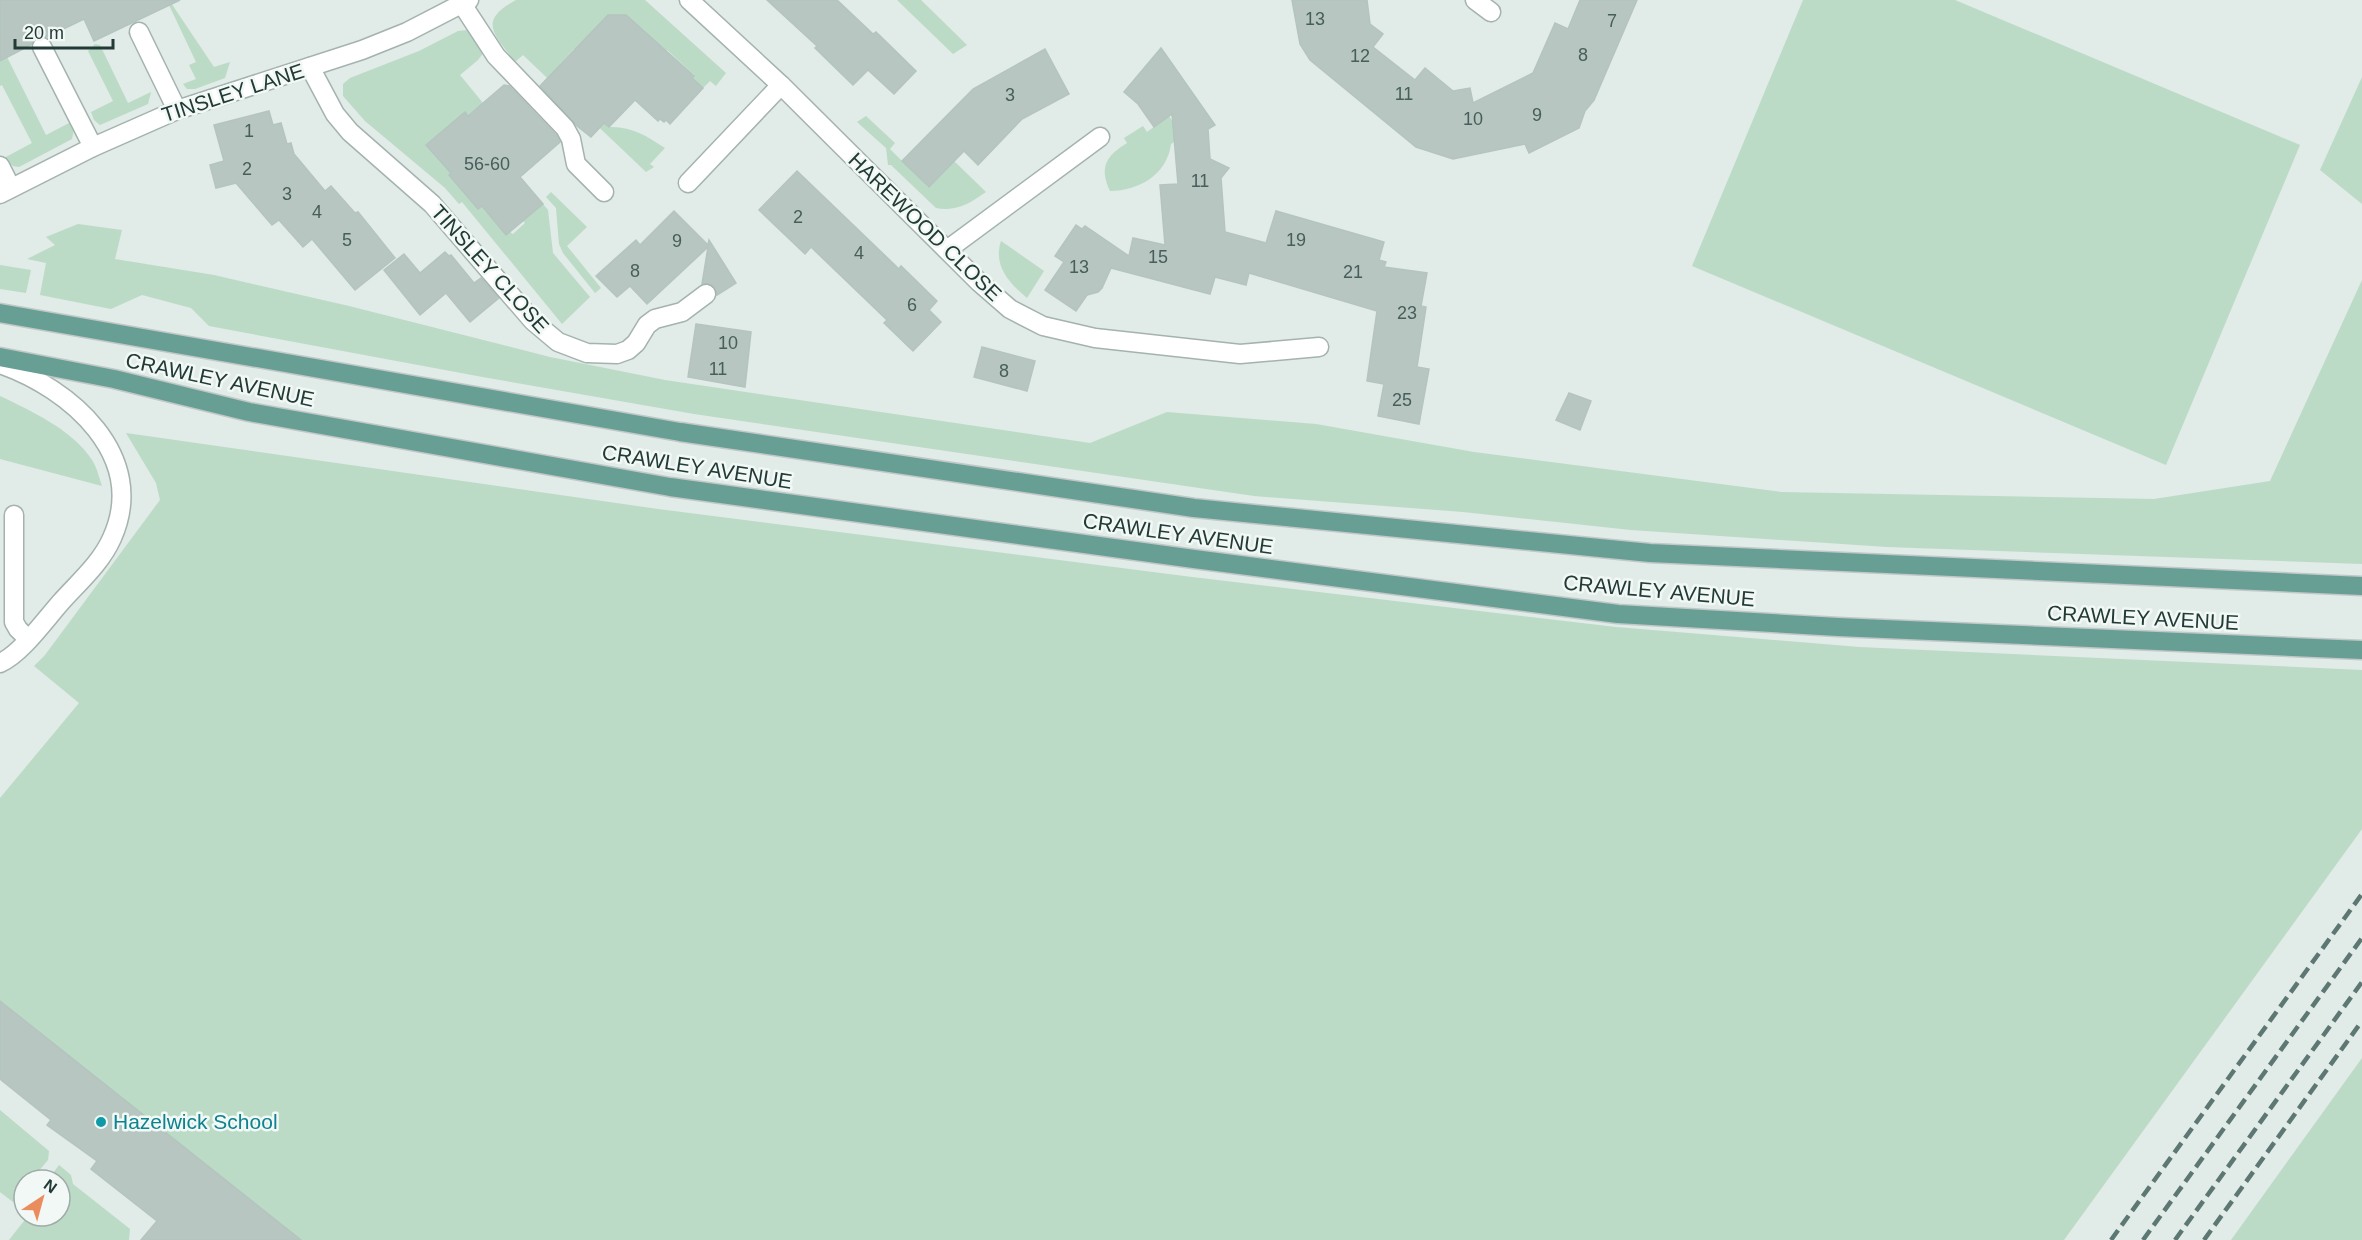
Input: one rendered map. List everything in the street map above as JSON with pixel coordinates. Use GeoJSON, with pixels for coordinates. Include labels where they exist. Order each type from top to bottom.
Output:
{"type":"FeatureCollection","features":[{"type":"Feature","properties":{"kind":"main road","name":"CRAWLEY AVENUE"},"geometry":{"type":"LineString","coordinates":[[0,313],[680,432],[1194,508],[1650,553],[2362,586]]}},
{"type":"Feature","properties":{"kind":"main road","name":"CRAWLEY AVENUE"},"geometry":{"type":"LineString","coordinates":[[0,357],[114,379],[249,412],[670,487],[1618,614],[2362,650]]}},
{"type":"Feature","properties":{"kind":"street","name":"HAREWOOD CLOSE"},"geometry":{"type":"LineString","coordinates":[[689,0],[781,85],[947,250],[1010,309],[1043,326],[1095,339],[1240,354],[1319,347]]}},
{"type":"Feature","properties":{"kind":"street"},"geometry":{"type":"LineString","coordinates":[[1475,0],[1491,12]]}},
{"type":"Feature","properties":{"kind":"street"},"geometry":{"type":"LineString","coordinates":[[466,2],[496,56],[565,128],[571,139],[576,164],[604,192]]}},
{"type":"Feature","properties":{"kind":"street","name":"TINSLEY LANE"},"geometry":{"type":"LineString","coordinates":[[6,191],[93,147],[177,110],[384,42],[466,2]]}},
{"type":"Feature","properties":{"kind":"street"},"geometry":{"type":"LineString","coordinates":[[138,32],[177,110]]}},
{"type":"Feature","properties":{"kind":"street"},"geometry":{"type":"LineString","coordinates":[[42,47],[93,147]]}},
{"type":"Feature","properties":{"kind":"street","name":"TINSLEY CLOSE"},"geometry":{"type":"LineString","coordinates":[[310,68],[334,114],[350,132],[432,204],[533,321],[558,342],[587,353],[616,354],[628,350],[636,343],[647,325],[655,319],[682,312],[706,294]]}},
{"type":"Feature","properties":{"kind":"street"},"geometry":{"type":"LineString","coordinates":[[688,183],[781,85]]}},
{"type":"Feature","properties":{"kind":"street"},"geometry":{"type":"LineString","coordinates":[[947,250],[1100,137]]}},
{"type":"Feature","properties":{"kind":"street"},"geometry":{"type":"LineString","coordinates":[[0,166],[6,191]]}},
{"type":"Feature","properties":{"kind":"street"},"geometry":{"type":"LineString","coordinates":[[0,364],[46,386],[76,409],[107,443],[115,460],[121,484],[118,520],[110,543],[88,573],[24,643],[7,660],[0,663]]}},
{"type":"Feature","properties":{"kind":"street"},"geometry":{"type":"LineString","coordinates":[[14,515],[14,622],[24,643]]}},
{"type":"Feature","properties":{"kind":"green space"},"geometry":{"type":"Polygon","coordinates":[[[169,0],[214,67],[230,62],[225,78],[195,89],[187,89],[183,84],[196,79],[189,65],[196,62],[169,5],[169,0]]]}},
{"type":"Feature","properties":{"kind":"green space"},"geometry":{"type":"Polygon","coordinates":[[[516,0],[645,0],[726,73],[716,86],[710,81],[703,88],[692,78],[694,75],[667,50],[663,54],[626,15],[607,15],[607,24],[578,52],[574,49],[560,64],[563,67],[555,77],[609,127],[632,130],[665,148],[650,164],[654,167],[646,172],[523,55],[515,62],[496,36],[493,21],[496,15],[516,0]]]}},
{"type":"Feature","properties":{"kind":"green space"},"geometry":{"type":"Polygon","coordinates":[[[897,0],[921,0],[967,45],[953,54],[897,0]]]}},
{"type":"Feature","properties":{"kind":"green space"},"geometry":{"type":"Polygon","coordinates":[[[1803,0],[1955,0],[2300,145],[2166,465],[1692,266],[1803,0]]]}},
{"type":"Feature","properties":{"kind":"green space"},"geometry":{"type":"Polygon","coordinates":[[[467,30],[484,52],[460,75],[483,103],[468,115],[465,112],[441,133],[440,138],[434,138],[430,142],[429,148],[452,172],[449,175],[482,206],[506,235],[510,232],[513,234],[525,223],[523,221],[543,204],[548,210],[553,253],[590,297],[562,324],[462,202],[459,204],[445,188],[365,121],[343,96],[343,84],[350,78],[419,51],[458,31],[467,30]]]}},
{"type":"Feature","properties":{"kind":"green space"},"geometry":{"type":"Polygon","coordinates":[[[95,44],[100,45],[128,103],[151,92],[148,104],[100,125],[94,120],[91,112],[113,101],[88,51],[95,44]]]}},
{"type":"Feature","properties":{"kind":"green space"},"geometry":{"type":"Polygon","coordinates":[[[7,57],[46,135],[73,121],[75,124],[72,139],[19,167],[13,166],[4,158],[32,143],[2,85],[0,86],[0,59],[7,57]]]}},
{"type":"Feature","properties":{"kind":"green space"},"geometry":{"type":"Polygon","coordinates":[[[2362,77],[2362,204],[2320,170],[2362,77]]]}},
{"type":"Feature","properties":{"kind":"green space"},"geometry":{"type":"Polygon","coordinates":[[[866,116],[895,143],[890,149],[928,187],[954,161],[986,192],[957,208],[936,208],[891,165],[888,165],[886,148],[857,122],[866,116]]]}},
{"type":"Feature","properties":{"kind":"green space"},"geometry":{"type":"Polygon","coordinates":[[[1169,116],[1182,136],[1171,144],[1164,164],[1150,179],[1141,184],[1110,191],[1105,175],[1106,163],[1127,143],[1124,138],[1143,126],[1147,132],[1169,116]]]}},
{"type":"Feature","properties":{"kind":"green space"},"geometry":{"type":"Polygon","coordinates":[[[551,192],[587,227],[567,246],[601,288],[595,293],[563,253],[559,244],[556,208],[546,197],[551,192]]]}},
{"type":"Feature","properties":{"kind":"green space"},"geometry":{"type":"Polygon","coordinates":[[[78,224],[122,230],[115,259],[214,275],[349,306],[550,357],[665,380],[1090,443],[1167,412],[1316,424],[1474,452],[1781,492],[2154,499],[2270,481],[2362,280],[2362,564],[1887,547],[1631,530],[1463,512],[1254,496],[694,414],[209,326],[191,308],[142,295],[111,309],[40,295],[46,263],[27,259],[55,245],[46,237],[78,224]]]}},
{"type":"Feature","properties":{"kind":"green space"},"geometry":{"type":"Polygon","coordinates":[[[1001,241],[1044,271],[1027,298],[1004,273],[999,258],[1001,241]]]}},
{"type":"Feature","properties":{"kind":"green space"},"geometry":{"type":"Polygon","coordinates":[[[0,265],[31,270],[26,293],[0,289],[0,265]]]}},
{"type":"Feature","properties":{"kind":"green space"},"geometry":{"type":"Polygon","coordinates":[[[0,396],[50,422],[74,439],[92,460],[102,486],[0,459],[0,396]]]}},
{"type":"Feature","properties":{"kind":"green space"},"geometry":{"type":"Polygon","coordinates":[[[126,433],[658,509],[1192,577],[1616,627],[1859,647],[2362,670],[2362,829],[2064,1240],[301,1240],[0,1001],[0,798],[79,703],[34,666],[45,655],[160,500],[156,483],[126,433]]]}},
{"type":"Feature","properties":{"kind":"green space"},"geometry":{"type":"Polygon","coordinates":[[[2362,1058],[2362,1240],[2231,1240],[2362,1058]]]}},
{"type":"Feature","properties":{"kind":"green space"},"geometry":{"type":"Polygon","coordinates":[[[0,1110],[49,1151],[48,1160],[41,1168],[12,1168],[12,1201],[0,1192],[0,1110]]]}},
{"type":"Feature","properties":{"kind":"green space"},"geometry":{"type":"Polygon","coordinates":[[[72,1180],[73,1184],[130,1229],[129,1240],[9,1240],[18,1228],[72,1228],[72,1180]]]}},
{"type":"Feature","properties":{"kind":"building"},"geometry":{"type":"Polygon","coordinates":[[[0,0],[180,0],[94,41],[84,19],[47,37],[37,37],[31,45],[0,61],[0,0]]]}},
{"type":"Feature","properties":{"kind":"building"},"geometry":{"type":"Polygon","coordinates":[[[767,0],[837,0],[873,34],[876,32],[916,71],[894,94],[868,70],[853,85],[815,48],[817,46],[767,0]]]}},
{"type":"Feature","properties":{"kind":"building"},"geometry":{"type":"Polygon","coordinates":[[[1292,0],[1367,0],[1370,24],[1383,34],[1373,47],[1415,80],[1425,68],[1453,91],[1470,88],[1473,103],[1533,73],[1555,23],[1568,29],[1580,0],[1637,0],[1594,100],[1585,111],[1579,128],[1529,153],[1525,144],[1453,159],[1416,147],[1310,60],[1300,44],[1292,0]]]}},
{"type":"Feature","properties":{"kind":"building"},"geometry":{"type":"Polygon","coordinates":[[[608,15],[626,15],[694,76],[692,78],[703,88],[670,124],[666,120],[658,121],[635,100],[609,127],[604,123],[591,137],[577,126],[540,86],[608,15]]]}},
{"type":"Feature","properties":{"kind":"building"},"geometry":{"type":"Polygon","coordinates":[[[1161,48],[1215,125],[1208,129],[1210,159],[1229,168],[1221,178],[1225,232],[1266,243],[1276,211],[1384,242],[1379,260],[1386,262],[1384,267],[1427,273],[1421,306],[1426,307],[1417,367],[1429,369],[1419,424],[1378,416],[1384,384],[1367,381],[1377,311],[1249,273],[1246,285],[1215,277],[1210,294],[1111,268],[1102,288],[1098,292],[1087,295],[1076,311],[1045,290],[1064,262],[1055,256],[1076,225],[1082,229],[1085,226],[1129,256],[1133,238],[1165,245],[1160,185],[1178,184],[1172,114],[1154,127],[1138,104],[1124,92],[1161,48]]]}},
{"type":"Feature","properties":{"kind":"building"},"geometry":{"type":"Polygon","coordinates":[[[1045,49],[1069,94],[1022,119],[978,165],[964,151],[929,187],[902,161],[973,89],[1045,49]]]}},
{"type":"Feature","properties":{"kind":"building"},"geometry":{"type":"Polygon","coordinates":[[[504,85],[509,86],[560,142],[520,177],[543,204],[506,235],[482,206],[478,209],[426,145],[465,112],[468,116],[504,85]]]}},
{"type":"Feature","properties":{"kind":"building"},"geometry":{"type":"Polygon","coordinates":[[[269,111],[273,125],[281,123],[287,144],[291,143],[294,154],[325,191],[331,186],[355,213],[358,212],[395,258],[355,290],[312,239],[303,247],[279,220],[272,225],[236,183],[216,188],[210,165],[224,161],[214,125],[269,111]]]}},
{"type":"Feature","properties":{"kind":"building"},"geometry":{"type":"Polygon","coordinates":[[[797,171],[899,269],[901,266],[937,301],[929,310],[941,322],[913,351],[884,323],[887,320],[811,247],[805,254],[759,210],[797,171]]]}},
{"type":"Feature","properties":{"kind":"building"},"geometry":{"type":"Polygon","coordinates":[[[674,211],[708,245],[709,240],[736,283],[717,295],[711,284],[702,284],[708,247],[647,304],[630,286],[617,297],[596,276],[636,240],[640,245],[674,211]]]}},
{"type":"Feature","properties":{"kind":"building"},"geometry":{"type":"Polygon","coordinates":[[[445,252],[451,255],[474,283],[481,278],[499,298],[470,322],[446,293],[420,315],[384,270],[404,254],[420,273],[445,252]]]}},
{"type":"Feature","properties":{"kind":"building"},"geometry":{"type":"Polygon","coordinates":[[[696,324],[751,332],[745,387],[688,377],[696,324]]]}},
{"type":"Feature","properties":{"kind":"building"},"geometry":{"type":"Polygon","coordinates":[[[982,347],[1035,361],[1027,391],[974,377],[982,347]]]}},
{"type":"Feature","properties":{"kind":"building"},"geometry":{"type":"Polygon","coordinates":[[[1569,393],[1591,401],[1580,430],[1556,420],[1569,393]]]}},
{"type":"Feature","properties":{"kind":"building","name":"Hazelwick School"},"geometry":{"type":"Polygon","coordinates":[[[0,1001],[301,1240],[141,1240],[157,1221],[91,1169],[97,1161],[47,1125],[51,1120],[0,1079],[0,1001]]]}},
{"type":"Feature","properties":{"kind":"railway"},"geometry":{"type":"LineString","coordinates":[[2111,1240],[2362,894]]}},
{"type":"Feature","properties":{"kind":"railway"},"geometry":{"type":"LineString","coordinates":[[2143,1240],[2362,938]]}},
{"type":"Feature","properties":{"kind":"railway"},"geometry":{"type":"LineString","coordinates":[[2175,1240],[2362,982]]}},
{"type":"Feature","properties":{"kind":"railway"},"geometry":{"type":"LineString","coordinates":[[2204,1240],[2362,1021]]}},
{"type":"Feature","properties":{"kind":"place","name":"Hazelwick School"},"geometry":{"type":"Point","coordinates":[101,1122]}}]}
